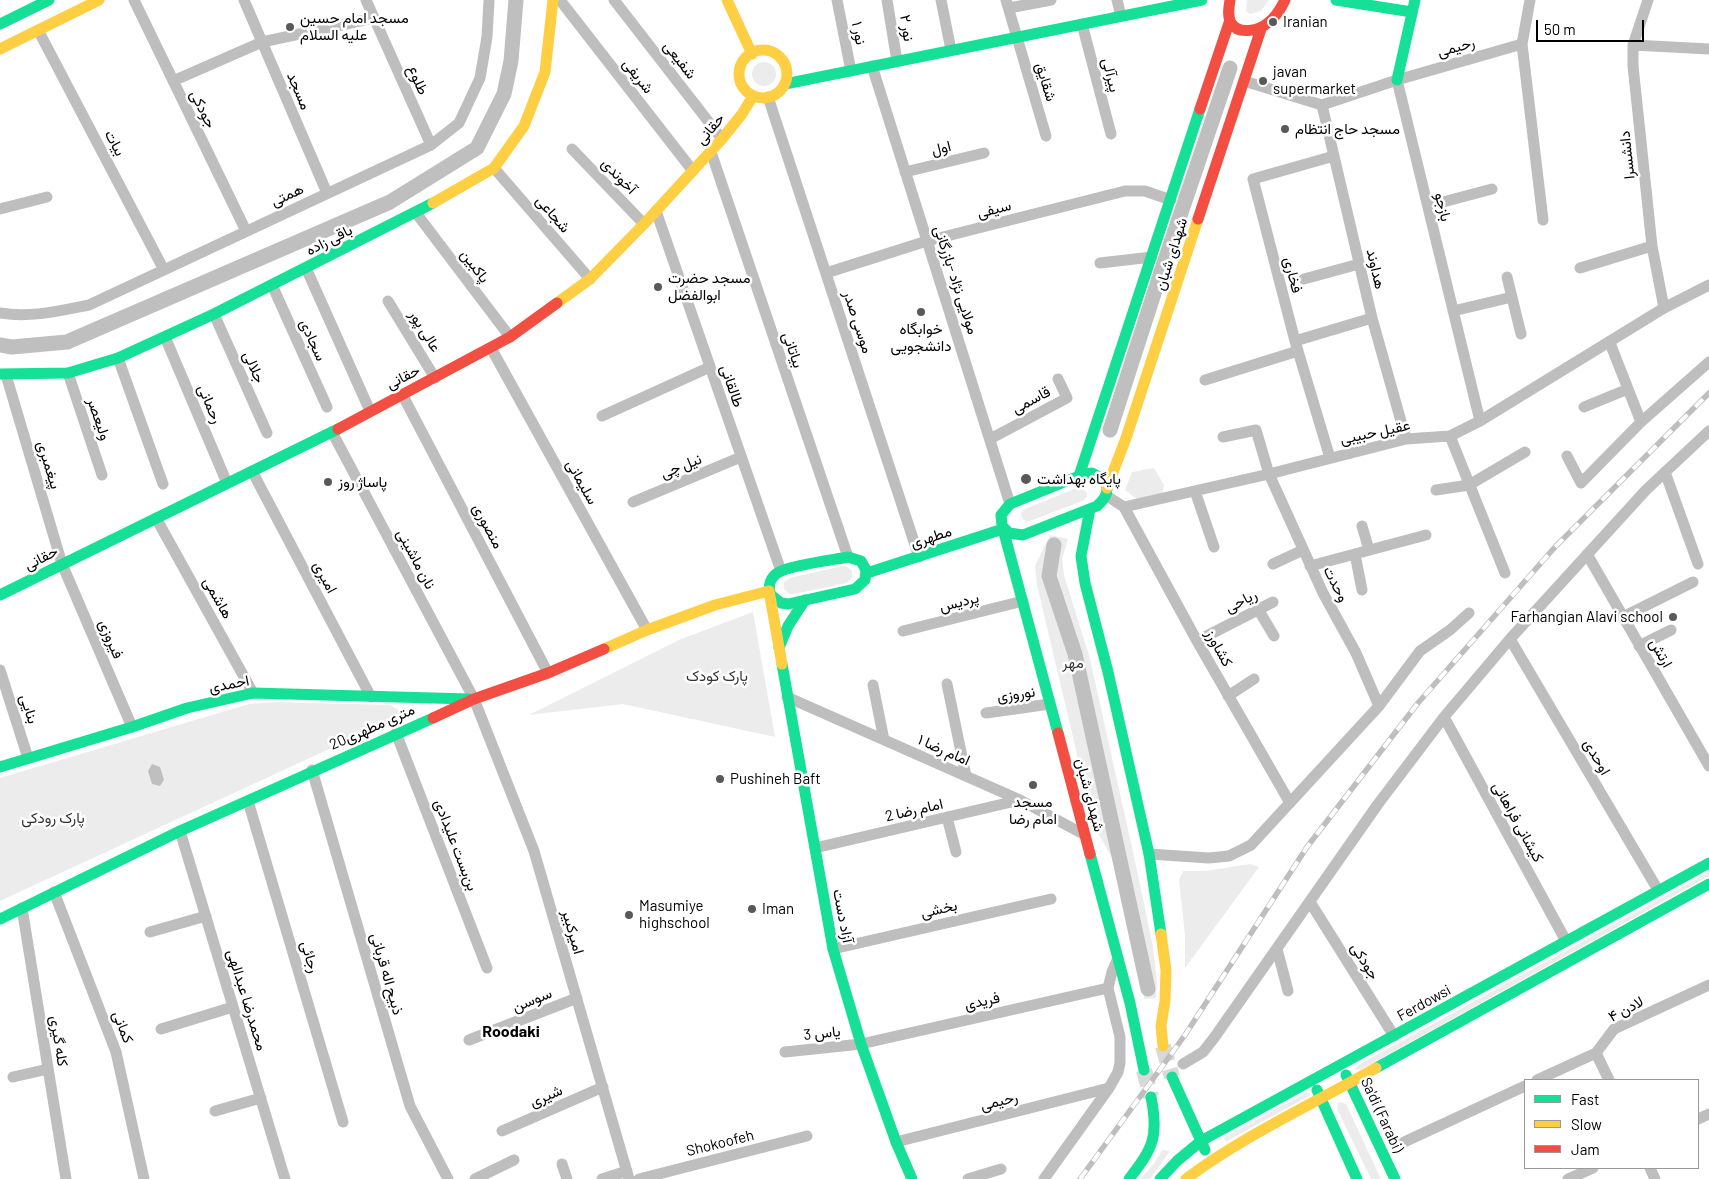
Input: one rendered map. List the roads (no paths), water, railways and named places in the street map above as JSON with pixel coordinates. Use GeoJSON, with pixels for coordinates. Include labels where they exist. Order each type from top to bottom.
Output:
{"type":"FeatureCollection","features":[{"type":"Feature","properties":{"kind":"street"},"geometry":{"type":"LineString","coordinates":[[0,48],[99,0]]}},
{"type":"Feature","properties":{"kind":"street","name":"جودکی"},"geometry":{"type":"LineString","coordinates":[[134,0],[246,231]]}},
{"type":"Feature","properties":{"kind":"street","name":"مسجد"},"geometry":{"type":"LineString","coordinates":[[244,0],[327,194]]}},
{"type":"Feature","properties":{"kind":"street","name":"طلوع"},"geometry":{"type":"LineString","coordinates":[[366,0],[431,144]]}},
{"type":"Feature","properties":{"kind":"street","name":"همتی"},"geometry":{"type":"LineString","coordinates":[[0,313],[9,315],[47,314],[89,305],[431,144],[459,123],[480,78],[487,37],[489,0]]}},
{"type":"Feature","properties":{"kind":"street","name":"باقی زاده"},"geometry":{"type":"LineString","coordinates":[[3,375],[68,373],[118,358],[214,314],[416,213],[494,168],[524,126],[545,72],[553,0]]}},
{"type":"Feature","properties":{"kind":"street","name":"شریفی"},"geometry":{"type":"LineString","coordinates":[[560,0],[693,171]]}},
{"type":"Feature","properties":{"kind":"street","name":"شفیعی"},"geometry":{"type":"LineString","coordinates":[[614,0],[722,139]]}},
{"type":"Feature","properties":{"kind":"street"},"geometry":{"type":"LineString","coordinates":[[727,0],[752,54]]}},
{"type":"Feature","properties":{"kind":"street","name":"نور ۱"},"geometry":{"type":"LineString","coordinates":[[837,0],[851,71]]}},
{"type":"Feature","properties":{"kind":"street","name":"نور ۲"},"geometry":{"type":"LineString","coordinates":[[887,0],[897,61]]}},
{"type":"Feature","properties":{"kind":"street"},"geometry":{"type":"LineString","coordinates":[[941,0],[951,50]]}},
{"type":"Feature","properties":{"kind":"street"},"geometry":{"type":"LineString","coordinates":[[1117,0],[1121,16]]}},
{"type":"Feature","properties":{"kind":"street"},"geometry":{"type":"LineString","coordinates":[[785,84],[1202,0]]}},
{"type":"Feature","properties":{"kind":"street","name":"شهدای شبان"},"geometry":{"type":"LineString","coordinates":[[1080,476],[1230,20],[1228,12],[1230,0]]}},
{"type":"Feature","properties":{"kind":"street"},"geometry":{"type":"LineString","coordinates":[[1230,20],[1235,28],[1244,32],[1261,29],[1276,17],[1285,0]]}},
{"type":"Feature","properties":{"kind":"street"},"geometry":{"type":"LineString","coordinates":[[1336,0],[1412,12]]}},
{"type":"Feature","properties":{"kind":"street","name":"بازجو"},"geometry":{"type":"LineString","coordinates":[[1415,0],[1397,80],[1480,421]]}},
{"type":"Feature","properties":{"kind":"street"},"geometry":{"type":"LineString","coordinates":[[1530,0],[1522,44],[1543,220]]}},
{"type":"Feature","properties":{"kind":"street","name":"دانشسرا"},"geometry":{"type":"LineString","coordinates":[[1648,0],[1633,46],[1632,66],[1652,246],[1664,308]]}},
{"type":"Feature","properties":{"kind":"street"},"geometry":{"type":"LineString","coordinates":[[0,24],[43,1]]}},
{"type":"Feature","properties":{"kind":"street"},"geometry":{"type":"LineString","coordinates":[[1008,4],[1043,1]]}},
{"type":"Feature","properties":{"kind":"street","name":"شقایق"},"geometry":{"type":"LineString","coordinates":[[1008,4],[1046,136]]}},
{"type":"Feature","properties":{"kind":"street"},"geometry":{"type":"LineString","coordinates":[[173,81],[262,42],[374,18]]}},
{"type":"Feature","properties":{"kind":"street","name":"پیرآلی"},"geometry":{"type":"LineString","coordinates":[[1082,24],[1111,134]]}},
{"type":"Feature","properties":{"kind":"street","name":"شهدای شبان"},"geometry":{"type":"LineString","coordinates":[[1107,492],[1261,29]]}},
{"type":"Feature","properties":{"kind":"street","name":"بیات"},"geometry":{"type":"LineString","coordinates":[[38,30],[164,270]]}},
{"type":"Feature","properties":{"kind":"street","name":"رحیمی"},"geometry":{"type":"LineString","coordinates":[[1322,105],[1397,80],[1522,44]]}},
{"type":"Feature","properties":{"kind":"street"},"geometry":{"type":"LineString","coordinates":[[1633,46],[1709,49]]}},
{"type":"Feature","properties":{"kind":"street"},"geometry":{"type":"LineString","coordinates":[[765,51],[771,52],[782,59],[787,71],[785,84],[778,93],[768,98],[753,96],[742,86],[740,78],[742,64],[752,54],[765,51]]}},
{"type":"Feature","properties":{"kind":"street","name":"مولایی نژاد -بازرگانی"},"geometry":{"type":"LineString","coordinates":[[872,66],[1010,504]]}},
{"type":"Feature","properties":{"kind":"street"},"geometry":{"type":"LineString","coordinates":[[1244,81],[1322,105]]}},
{"type":"Feature","properties":{"kind":"street","name":"حقانی"},"geometry":{"type":"LineString","coordinates":[[0,595],[332,432],[370,410],[436,378],[510,337],[590,279],[711,152],[742,114],[753,96]]}},
{"type":"Feature","properties":{"kind":"street","name":"موسی صدر"},"geometry":{"type":"LineString","coordinates":[[768,98],[919,557]]}},
{"type":"Feature","properties":{"kind":"street","name":"هداوند"},"geometry":{"type":"LineString","coordinates":[[1322,105],[1372,318],[1406,439]]}},
{"type":"Feature","properties":{"kind":"street","name":"آخوندی"},"geometry":{"type":"LineString","coordinates":[[572,148],[644,224]]}},
{"type":"Feature","properties":{"kind":"street","name":"بیاتانی"},"geometry":{"type":"LineString","coordinates":[[711,152],[848,557]]}},
{"type":"Feature","properties":{"kind":"street","name":"اول"},"geometry":{"type":"LineString","coordinates":[[905,172],[984,153]]}},
{"type":"Feature","properties":{"kind":"street","name":"فخاری"},"geometry":{"type":"LineString","coordinates":[[1330,458],[1296,346],[1253,179],[1334,156]]}},
{"type":"Feature","properties":{"kind":"street","name":"شجاعی"},"geometry":{"type":"LineString","coordinates":[[494,168],[590,279]]}},
{"type":"Feature","properties":{"kind":"street"},"geometry":{"type":"LineString","coordinates":[[1428,206],[1492,189]]}},
{"type":"Feature","properties":{"kind":"street","name":"سیفی"},"geometry":{"type":"LineString","coordinates":[[826,272],[928,241],[1125,191],[1144,191],[1171,200]]}},
{"type":"Feature","properties":{"kind":"street"},"geometry":{"type":"LineString","coordinates":[[0,209],[48,197]]}},
{"type":"Feature","properties":{"kind":"street","name":"طالقانی"},"geometry":{"type":"LineString","coordinates":[[656,211],[781,571]]}},
{"type":"Feature","properties":{"kind":"street","name":"پاکبین"},"geometry":{"type":"LineString","coordinates":[[416,213],[510,337]]}},
{"type":"Feature","properties":{"kind":"street"},"geometry":{"type":"LineString","coordinates":[[1580,268],[1652,246]]}},
{"type":"Feature","properties":{"kind":"street"},"geometry":{"type":"LineString","coordinates":[[1100,262],[1152,257]]}},
{"type":"Feature","properties":{"kind":"street"},"geometry":{"type":"LineString","coordinates":[[1304,279],[1359,264]]}},
{"type":"Feature","properties":{"kind":"street"},"geometry":{"type":"LineString","coordinates":[[306,268],[370,410]]}},
{"type":"Feature","properties":{"kind":"street"},"geometry":{"type":"LineString","coordinates":[[1507,277],[1521,334]]}},
{"type":"Feature","properties":{"kind":"street","name":"سجادی"},"geometry":{"type":"LineString","coordinates":[[272,285],[327,408]]}},
{"type":"Feature","properties":{"kind":"street","name":"عقیل حبیبی"},"geometry":{"type":"LineString","coordinates":[[1124,508],[1406,439],[1450,436],[1480,421],[1610,343],[1664,308],[1709,285]]}},
{"type":"Feature","properties":{"kind":"street"},"geometry":{"type":"LineString","coordinates":[[1453,311],[1512,297]]}},
{"type":"Feature","properties":{"kind":"street","name":"عالی پور"},"geometry":{"type":"LineString","coordinates":[[388,301],[436,378]]}},
{"type":"Feature","properties":{"kind":"street","name":"جلالی"},"geometry":{"type":"LineString","coordinates":[[214,314],[267,433]]}},
{"type":"Feature","properties":{"kind":"street"},"geometry":{"type":"LineString","coordinates":[[1205,380],[1372,318]]}},
{"type":"Feature","properties":{"kind":"street","name":"رحمانی"},"geometry":{"type":"LineString","coordinates":[[165,337],[227,483]]}},
{"type":"Feature","properties":{"kind":"street"},"geometry":{"type":"LineString","coordinates":[[1610,343],[1641,422]]}},
{"type":"Feature","properties":{"kind":"street","name":"سلیمانی"},"geometry":{"type":"LineString","coordinates":[[491,348],[647,630]]}},
{"type":"Feature","properties":{"kind":"street"},"geometry":{"type":"LineString","coordinates":[[118,358],[163,484]]}},
{"type":"Feature","properties":{"kind":"street"},"geometry":{"type":"LineString","coordinates":[[1567,456],[1581,483],[1641,422],[1709,362]]}},
{"type":"Feature","properties":{"kind":"street"},"geometry":{"type":"LineString","coordinates":[[602,416],[710,367]]}},
{"type":"Feature","properties":{"kind":"street","name":"ولیعصر"},"geometry":{"type":"LineString","coordinates":[[68,373],[102,475]]}},
{"type":"Feature","properties":{"kind":"street","name":"پیغمبری"},"geometry":{"type":"LineString","coordinates":[[3,375],[62,564]]}},
{"type":"Feature","properties":{"kind":"street","name":"قاسمی"},"geometry":{"type":"LineString","coordinates":[[990,439],[1067,398],[1058,379]]}},
{"type":"Feature","properties":{"kind":"street"},"geometry":{"type":"LineString","coordinates":[[1584,407],[1628,389]]}},
{"type":"Feature","properties":{"kind":"street","name":"منصوری"},"geometry":{"type":"LineString","coordinates":[[402,394],[548,672]]}},
{"type":"Feature","properties":{"kind":"street","name":"وحدت"},"geometry":{"type":"LineString","coordinates":[[1223,437],[1256,430],[1269,474],[1310,566],[1356,653],[1379,706]]}},
{"type":"Feature","properties":{"kind":"street"},"geometry":{"type":"LineString","coordinates":[[1183,1064],[1203,1052],[1214,1038],[1378,804],[1444,717],[1510,639],[1646,490],[1709,431]]}},
{"type":"Feature","properties":{"kind":"street","name":"نان ماشینی"},"geometry":{"type":"LineString","coordinates":[[332,432],[474,699]]}},
{"type":"Feature","properties":{"kind":"street"},"geometry":{"type":"LineString","coordinates":[[1450,436],[1505,573]]}},
{"type":"Feature","properties":{"kind":"street"},"geometry":{"type":"LineString","coordinates":[[1436,490],[1469,485],[1525,452]]}},
{"type":"Feature","properties":{"kind":"street","name":"نیل چی"},"geometry":{"type":"LineString","coordinates":[[633,502],[741,457]]}},
{"type":"Feature","properties":{"kind":"street","name":"امیری"},"geometry":{"type":"LineString","coordinates":[[252,471],[372,696]]}},
{"type":"Feature","properties":{"kind":"street"},"geometry":{"type":"LineString","coordinates":[[1665,472],[1698,564]]}},
{"type":"Feature","properties":{"kind":"street"},"geometry":{"type":"LineString","coordinates":[[1107,492],[1103,502],[1090,509],[1023,536],[1009,534],[1003,529],[1000,522],[1001,514],[1010,504],[1080,476],[1092,474],[1099,476],[1104,481],[1107,492],[1124,508]]}},
{"type":"Feature","properties":{"kind":"street"},"geometry":{"type":"LineString","coordinates":[[1195,491],[1214,547]]}},
{"type":"Feature","properties":{"kind":"street","name":"کشاورز"},"geometry":{"type":"LineString","coordinates":[[1124,508],[1197,641],[1290,803]]}},
{"type":"Feature","properties":{"kind":"street"},"geometry":{"type":"LineString","coordinates":[[1090,509],[1081,556],[1085,583],[1108,672],[1149,854],[1166,970],[1165,1001],[1160,1026],[1163,1046]]}},
{"type":"Feature","properties":{"kind":"street","name":"هاشمی"},"geometry":{"type":"LineString","coordinates":[[156,518],[253,694]]}},
{"type":"Feature","properties":{"kind":"street"},"geometry":{"type":"LineString","coordinates":[[1362,526],[1370,550]]}},
{"type":"Feature","properties":{"kind":"street","name":"شهدای شبان"},"geometry":{"type":"LineString","coordinates":[[1003,529],[1130,1003],[1144,1070]]}},
{"type":"Feature","properties":{"kind":"street","name":"مطهری"},"geometry":{"type":"LineString","coordinates":[[867,574],[1003,529]]}},
{"type":"Feature","properties":{"kind":"street"},"geometry":{"type":"LineString","coordinates":[[1310,566],[1426,535]]}},
{"type":"Feature","properties":{"kind":"street"},"geometry":{"type":"LineString","coordinates":[[1273,564],[1303,550]]}},
{"type":"Feature","properties":{"kind":"street"},"geometry":{"type":"LineString","coordinates":[[1355,554],[1362,590]]}},
{"type":"Feature","properties":{"kind":"street","name":"ارتش"},"geometry":{"type":"LineString","coordinates":[[1588,554],[1709,766]]}},
{"type":"Feature","properties":{"kind":"street"},"geometry":{"type":"LineString","coordinates":[[848,557],[861,560],[866,566],[867,574],[865,581],[861,586],[854,589],[805,600],[781,603],[774,600],[768,591],[770,582],[775,574],[781,571],[848,557]]}},
{"type":"Feature","properties":{"kind":"street","name":"فیروزی"},"geometry":{"type":"LineString","coordinates":[[62,564],[132,727]]}},
{"type":"Feature","properties":{"kind":"street"},"geometry":{"type":"LineString","coordinates":[[1623,617],[1693,582]]}},
{"type":"Feature","properties":{"kind":"street","name":"20متری مطهری"},"geometry":{"type":"LineString","coordinates":[[0,920],[180,831],[312,770],[474,699],[548,672],[647,630],[715,605],[768,591]]}},
{"type":"Feature","properties":{"kind":"street","name":"آزاد دست"},"geometry":{"type":"LineString","coordinates":[[768,591],[833,949],[862,1044],[896,1142],[912,1179]]}},
{"type":"Feature","properties":{"kind":"street"},"geometry":{"type":"LineString","coordinates":[[779,650],[788,626],[805,600]]}},
{"type":"Feature","properties":{"kind":"street","name":"پردیس"},"geometry":{"type":"LineString","coordinates":[[903,632],[1022,601]]}},
{"type":"Feature","properties":{"kind":"street","name":"ریاحی"},"geometry":{"type":"LineString","coordinates":[[1197,641],[1273,602]]}},
{"type":"Feature","properties":{"kind":"street"},"geometry":{"type":"LineString","coordinates":[[1258,609],[1274,636]]}},
{"type":"Feature","properties":{"kind":"street"},"geometry":{"type":"LineString","coordinates":[[1149,854],[1209,858],[1229,856],[1251,844],[1379,706],[1420,651],[1450,630],[1469,613]]}},
{"type":"Feature","properties":{"kind":"street"},"geometry":{"type":"LineString","coordinates":[[1640,646],[1671,630]]}},
{"type":"Feature","properties":{"kind":"street","name":"اوحدی"},"geometry":{"type":"LineString","coordinates":[[1510,639],[1658,890]]}},
{"type":"Feature","properties":{"kind":"street","name":"بنایی"},"geometry":{"type":"LineString","coordinates":[[0,670],[28,758]]}},
{"type":"Feature","properties":{"kind":"street"},"geometry":{"type":"LineString","coordinates":[[1228,696],[1254,679]]}},
{"type":"Feature","properties":{"kind":"street"},"geometry":{"type":"LineString","coordinates":[[947,684],[966,776]]}},
{"type":"Feature","properties":{"kind":"street"},"geometry":{"type":"LineString","coordinates":[[873,685],[884,740]]}},
{"type":"Feature","properties":{"kind":"street","name":"احمدی"},"geometry":{"type":"LineString","coordinates":[[0,767],[132,727],[187,708],[253,694],[474,699]]}},
{"type":"Feature","properties":{"kind":"street","name":"امام رضا ۱"},"geometry":{"type":"LineString","coordinates":[[787,696],[1020,800],[1085,836]]}},
{"type":"Feature","properties":{"kind":"street","name":"امیرکبیر"},"geometry":{"type":"LineString","coordinates":[[474,699],[534,851],[628,1175]]}},
{"type":"Feature","properties":{"kind":"street","name":"نوروزی"},"geometry":{"type":"LineString","coordinates":[[986,713],[1050,704]]}},
{"type":"Feature","properties":{"kind":"street","name":"کیشانی فراهانی"},"geometry":{"type":"LineString","coordinates":[[1444,717],[1566,941]]}},
{"type":"Feature","properties":{"kind":"street","name":"بن‌بست علیدادی"},"geometry":{"type":"LineString","coordinates":[[396,733],[488,968]]}},
{"type":"Feature","properties":{"kind":"street","name":"ذبیح اله قربانی"},"geometry":{"type":"LineString","coordinates":[[312,770],[410,1106],[448,1179]]}},
{"type":"Feature","properties":{"kind":"street","name":"امام رضا 2"},"geometry":{"type":"LineString","coordinates":[[815,848],[1020,800]]}},
{"type":"Feature","properties":{"kind":"street","name":"رجائی"},"geometry":{"type":"LineString","coordinates":[[248,801],[343,1122]]}},
{"type":"Feature","properties":{"kind":"street"},"geometry":{"type":"LineString","coordinates":[[947,818],[956,852]]}},
{"type":"Feature","properties":{"kind":"street","name":"محمدرضا عبدالهی"},"geometry":{"type":"LineString","coordinates":[[180,831],[285,1179]]}},
{"type":"Feature","properties":{"kind":"street","name":"Ferdowsi"},"geometry":{"type":"LineString","coordinates":[[1160,1179],[1177,1161],[1201,1141],[1709,863]]}},
{"type":"Feature","properties":{"kind":"street"},"geometry":{"type":"LineString","coordinates":[[1186,1179],[1210,1161],[1709,884]]}},
{"type":"Feature","properties":{"kind":"street","name":"کمانی"},"geometry":{"type":"LineString","coordinates":[[54,892],[116,1052],[144,1179]]}},
{"type":"Feature","properties":{"kind":"street","name":"بخشی"},"geometry":{"type":"LineString","coordinates":[[833,949],[1051,899]]}},
{"type":"Feature","properties":{"kind":"street","name":"جودکی"},"geometry":{"type":"LineString","coordinates":[[1310,902],[1394,1036]]}},
{"type":"Feature","properties":{"kind":"street","name":"کله گیری"},"geometry":{"type":"LineString","coordinates":[[22,908],[66,1179]]}},
{"type":"Feature","properties":{"kind":"street"},"geometry":{"type":"LineString","coordinates":[[150,932],[206,916]]}},
{"type":"Feature","properties":{"kind":"street"},"geometry":{"type":"LineString","coordinates":[[1277,948],[1288,991]]}},
{"type":"Feature","properties":{"kind":"street"},"geometry":{"type":"LineString","coordinates":[[1044,1179],[1109,1088],[1118,1072],[1121,1052],[1120,1037],[1108,988],[1118,958]]}},
{"type":"Feature","properties":{"kind":"street","name":"لادن ۴"},"geometry":{"type":"LineString","coordinates":[[1539,1079],[1596,1053],[1614,1029],[1709,985]]}},
{"type":"Feature","properties":{"kind":"street","name":"فریدی"},"geometry":{"type":"LineString","coordinates":[[862,1044],[1108,988]]}},
{"type":"Feature","properties":{"kind":"street","name":"سوسن"},"geometry":{"type":"LineString","coordinates":[[469,1040],[577,998]]}},
{"type":"Feature","properties":{"kind":"street"},"geometry":{"type":"LineString","coordinates":[[161,1029],[234,1008]]}},
{"type":"Feature","properties":{"kind":"street","name":"یاس 3"},"geometry":{"type":"LineString","coordinates":[[785,1052],[862,1044]]}},
{"type":"Feature","properties":{"kind":"street"},"geometry":{"type":"LineString","coordinates":[[1596,1053],[1609,1079]]}},
{"type":"Feature","properties":{"kind":"street","name":"Sa'di (Farabi)"},"geometry":{"type":"LineString","coordinates":[[1341,1064],[1395,1179]]}},
{"type":"Feature","properties":{"kind":"street"},"geometry":{"type":"LineString","coordinates":[[13,1077],[48,1069]]}},
{"type":"Feature","properties":{"kind":"street"},"geometry":{"type":"LineString","coordinates":[[1172,1077],[1210,1161]]}},
{"type":"Feature","properties":{"kind":"street"},"geometry":{"type":"LineString","coordinates":[[1312,1079],[1357,1179]]}},
{"type":"Feature","properties":{"kind":"street"},"geometry":{"type":"LineString","coordinates":[[1402,1143],[1524,1086]]}},
{"type":"Feature","properties":{"kind":"street","name":"شیری"},"geometry":{"type":"LineString","coordinates":[[502,1132],[603,1087]]}},
{"type":"Feature","properties":{"kind":"street","name":"رحیمی"},"geometry":{"type":"LineString","coordinates":[[896,1142],[1109,1088]]}},
{"type":"Feature","properties":{"kind":"street"},"geometry":{"type":"LineString","coordinates":[[1129,1179],[1144,1160],[1155,1139],[1155,1117],[1151,1097]]}},
{"type":"Feature","properties":{"kind":"street"},"geometry":{"type":"LineString","coordinates":[[215,1111],[261,1098]]}},
{"type":"Feature","properties":{"kind":"street","name":"Shokoofeh"},"geometry":{"type":"LineString","coordinates":[[639,1179],[808,1136]]}},
{"type":"Feature","properties":{"kind":"street"},"geometry":{"type":"LineString","coordinates":[[475,1179],[514,1160]]}},
{"type":"Feature","properties":{"kind":"street"},"geometry":{"type":"LineString","coordinates":[[562,1164],[567,1179]]}},
{"type":"Feature","properties":{"kind":"street"},"geometry":{"type":"LineString","coordinates":[[1568,1179],[1591,1169]]}},
{"type":"Feature","properties":{"kind":"street"},"geometry":{"type":"LineString","coordinates":[[968,1179],[1001,1170]]}},
{"type":"Feature","properties":{"kind":"street"},"geometry":{"type":"LineString","coordinates":[[602,1179],[628,1175]]}},
{"type":"Feature","properties":{"kind":"waterway"},"geometry":{"type":"LineString","coordinates":[[0,345],[12,347],[67,342],[390,202],[477,148],[504,94],[511,61],[516,0]]}},
{"type":"Feature","properties":{"kind":"waterway"},"geometry":{"type":"LineString","coordinates":[[1110,430],[1230,68]]}},
{"type":"Feature","properties":{"kind":"waterway"},"geometry":{"type":"LineString","coordinates":[[1054,545],[1049,576],[1075,654],[1148,989]]}},
{"type":"Feature","properties":{"kind":"tunnel"},"geometry":{"type":"LineString","coordinates":[[1163,1046],[1172,1077]]}},
{"type":"Feature","properties":{"kind":"tunnel"},"geometry":{"type":"LineString","coordinates":[[1144,1070],[1151,1097]]}},
{"type":"Feature","properties":{"kind":"railway"},"geometry":{"type":"LineString","coordinates":[[1080,1179],[1185,1035],[1307,847],[1418,703],[1555,547],[1709,393]]}},
{"type":"Feature","properties":{"kind":"place","name":"Iranian"},"geometry":{"type":"Point","coordinates":[1273,22]}},
{"type":"Feature","properties":{"kind":"place","name":"مسجد امام حسین علیه السلام"},"geometry":{"type":"Point","coordinates":[290,27]}},
{"type":"Feature","properties":{"kind":"place","name":"javan supermarket"},"geometry":{"type":"Point","coordinates":[1263,81]}},
{"type":"Feature","properties":{"kind":"place","name":"مسجد حاج انتظام"},"geometry":{"type":"Point","coordinates":[1285,129]}},
{"type":"Feature","properties":{"kind":"place","name":"مسجد حضرت ابوالفضل"},"geometry":{"type":"Point","coordinates":[658,287]}},
{"type":"Feature","properties":{"kind":"place","name":"خوابگاه دانشجویی"},"geometry":{"type":"Point","coordinates":[921,312]}},
{"type":"Feature","properties":{"kind":"place","name":"پایگاه بهداشت"},"geometry":{"type":"Point","coordinates":[1026,479]}},
{"type":"Feature","properties":{"kind":"place","name":"پاساژ روز"},"geometry":{"type":"Point","coordinates":[328,482]}},
{"type":"Feature","properties":{"kind":"place","name":"Farhangian Alavi school"},"geometry":{"type":"Point","coordinates":[1673,617]}},
{"type":"Feature","properties":{"kind":"place","name":"Pushineh Baft"},"geometry":{"type":"Point","coordinates":[720,779]}},
{"type":"Feature","properties":{"kind":"place","name":"مسجد امام رضا"},"geometry":{"type":"Point","coordinates":[1033,785]}},
{"type":"Feature","properties":{"kind":"place","name":"Iman"},"geometry":{"type":"Point","coordinates":[752,909]}},
{"type":"Feature","properties":{"kind":"place","name":"Masumiye highschool"},"geometry":{"type":"Point","coordinates":[629,915]}},
{"type":"Feature","properties":{"kind":"district","name":"Roodaki"},"geometry":{"type":"Point","coordinates":[511,1032]}},
{"type":"Feature","properties":{"kind":"park label","name":"مهر"},"geometry":{"type":"Point","coordinates":[1073,663]}},
{"type":"Feature","properties":{"kind":"park label","name":"پارک کودک"},"geometry":{"type":"Point","coordinates":[717,676]}},
{"type":"Feature","properties":{"kind":"park label","name":"پارک رودکی"},"geometry":{"type":"Point","coordinates":[53,818]}}]}
